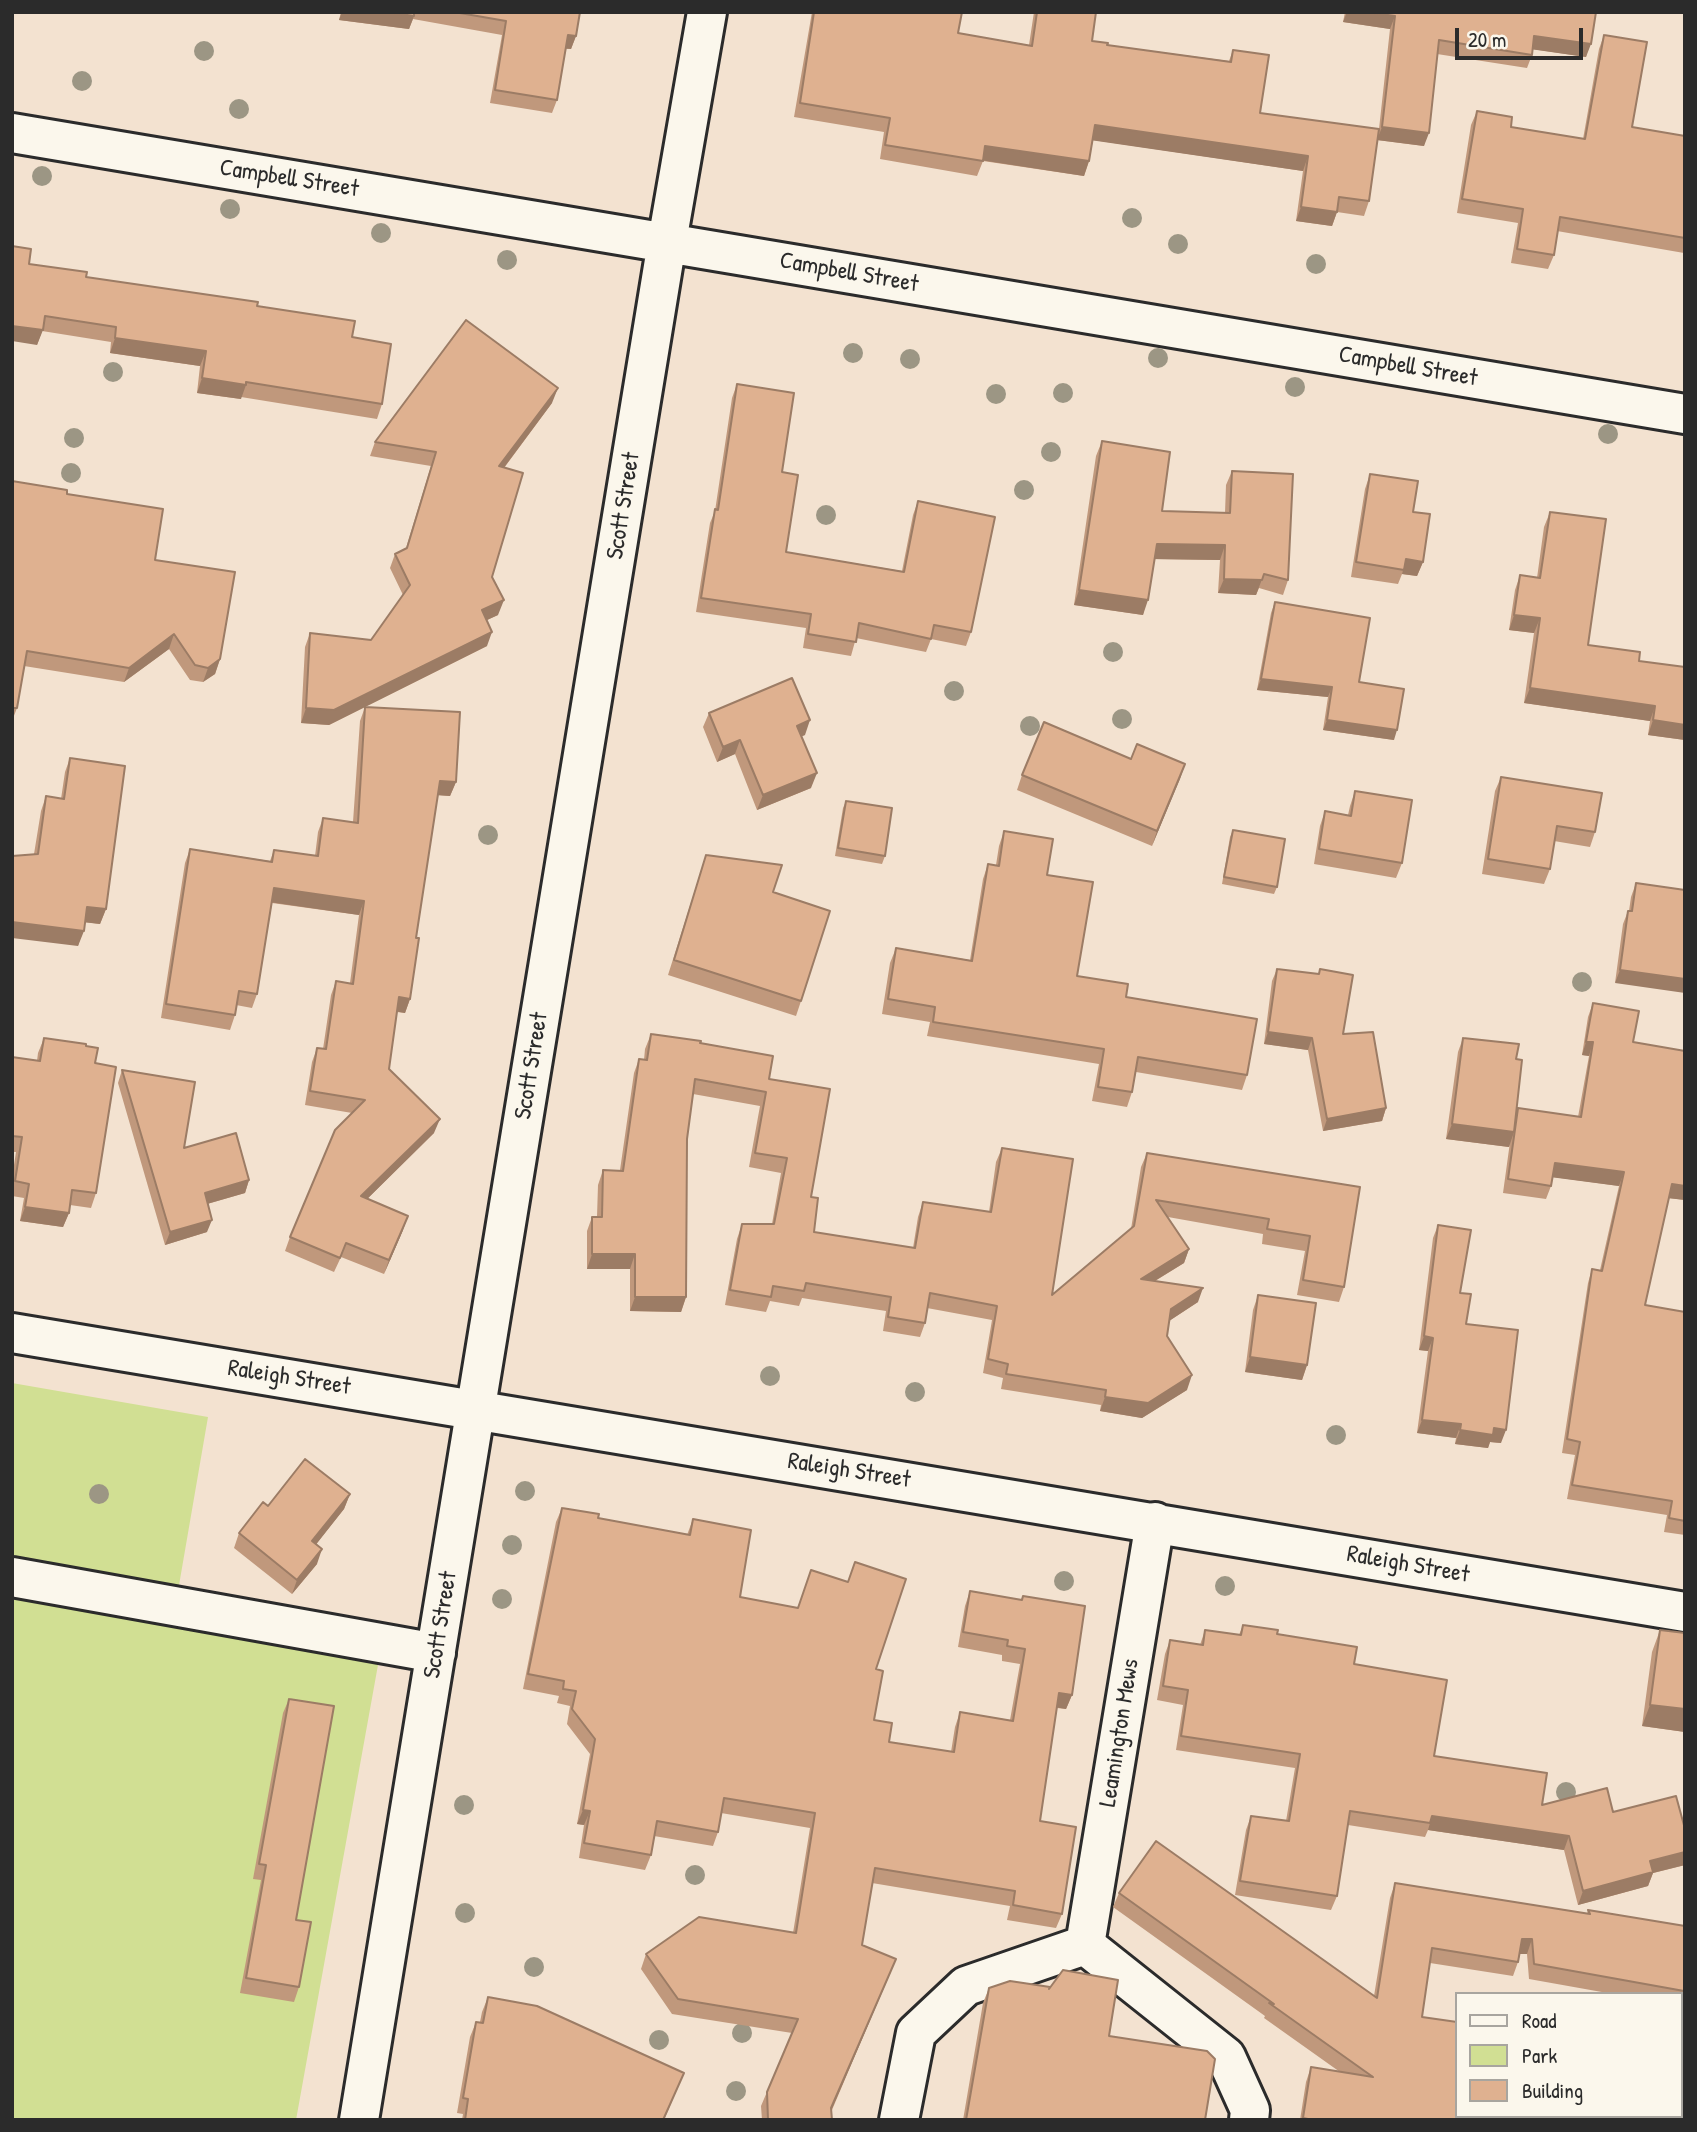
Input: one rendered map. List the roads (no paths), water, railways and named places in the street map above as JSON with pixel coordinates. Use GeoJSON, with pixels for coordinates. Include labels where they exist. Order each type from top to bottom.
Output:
{"type":"FeatureCollection","features":[{"type":"Feature","properties":{"kind":"street","name":"Scott Street"},"geometry":{"type":"LineString","coordinates":[[359,2120],[707,12]]}},
{"type":"Feature","properties":{"kind":"street","name":"Campbell Street"},"geometry":{"type":"LineString","coordinates":[[12,133],[1685,414]]}},
{"type":"Feature","properties":{"kind":"street","name":"Raleigh Street"},"geometry":{"type":"LineString","coordinates":[[12,1333],[475,1408],[1685,1612]]}},
{"type":"Feature","properties":{"kind":"street","name":"Leamington Mews"},"geometry":{"type":"LineString","coordinates":[[1085,1945],[1155,1522]]}},
{"type":"Feature","properties":{"kind":"street"},"geometry":{"type":"LineString","coordinates":[[12,1577],[436,1653]]}},
{"type":"Feature","properties":{"kind":"street"},"geometry":{"type":"LineString","coordinates":[[899,2120],[916,2033],[966,1986],[1085,1945],[1226,2057],[1250,2109],[1248,2120]]}}]}
